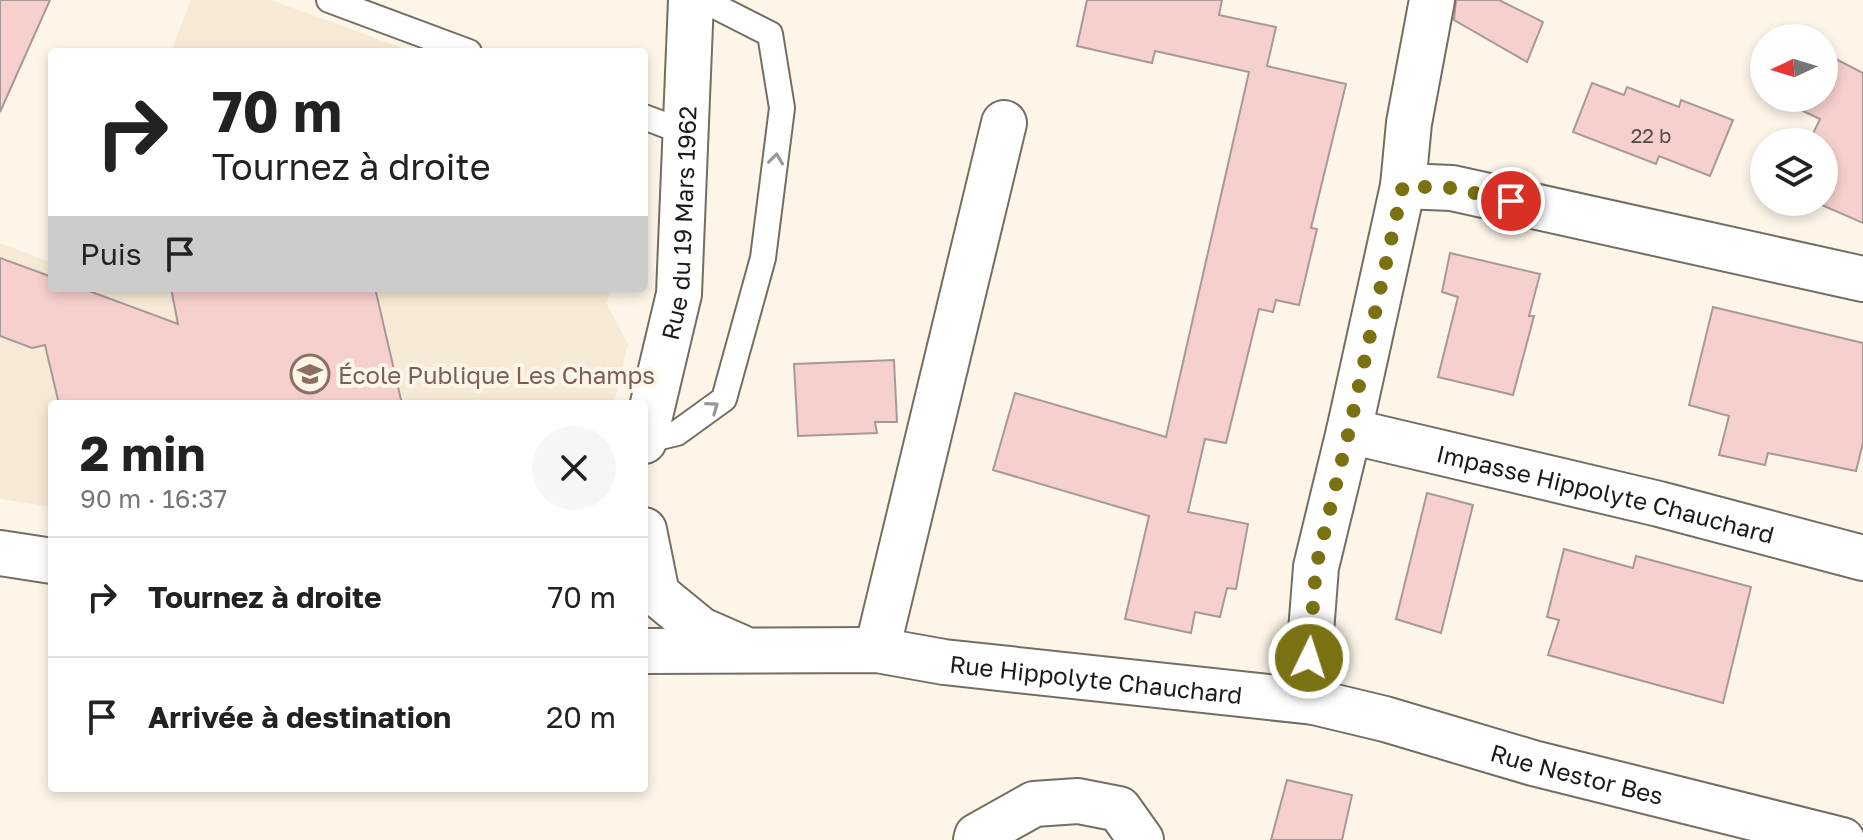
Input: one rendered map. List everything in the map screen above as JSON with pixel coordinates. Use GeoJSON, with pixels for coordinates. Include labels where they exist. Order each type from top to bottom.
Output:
{"type":"FeatureCollection","features":[{"type":"Feature","properties":{"kind":"street","name":"Rue du 19 Mars 1962"},"geometry":{"type":"LineString","coordinates":[[648,424],[679,294],[691,0]]}},
{"type":"Feature","properties":{"kind":"street"},"geometry":{"type":"LineString","coordinates":[[1314,702],[1309,658],[1316,567],[1403,186],[1409,123],[1432,0]]}},
{"type":"Feature","properties":{"kind":"street"},"geometry":{"type":"LineString","coordinates":[[877,650],[1004,123]]}},
{"type":"Feature","properties":{"kind":"street"},"geometry":{"type":"LineString","coordinates":[[1403,186],[1452,188],[1863,279]]}},
{"type":"Feature","properties":{"kind":"street","name":"Impasse Hippolyte Chauchard"},"geometry":{"type":"LineString","coordinates":[[1349,431],[1659,504],[1863,558]]}},
{"type":"Feature","properties":{"kind":"street"},"geometry":{"type":"LineString","coordinates":[[648,550],[657,594],[701,630],[749,651]]}},
{"type":"Feature","properties":{"kind":"street"},"geometry":{"type":"LineString","coordinates":[[0,553],[48,560]]}},
{"type":"Feature","properties":{"kind":"street","name":"Rue Hippolyte Chauchard"},"geometry":{"type":"LineString","coordinates":[[648,651],[877,650],[944,662],[1314,702]]}},
{"type":"Feature","properties":{"kind":"street","name":"Rue Nestor Bes"},"geometry":{"type":"LineString","coordinates":[[1314,702],[1385,719],[1533,763],[1842,840]]}},
{"type":"Feature","properties":{"kind":"street"},"geometry":{"type":"LineString","coordinates":[[976,840],[977,836],[1034,804],[1078,801],[1119,809],[1141,840]]}},
{"type":"Feature","properties":{"kind":"lane"},"geometry":{"type":"LineString","coordinates":[[329,0],[458,48]]}},
{"type":"Feature","properties":{"kind":"lane"},"geometry":{"type":"LineString","coordinates":[[648,440],[677,433],[724,399],[765,243],[782,108],[770,34],[703,0]]}},
{"type":"Feature","properties":{"kind":"lane"},"geometry":{"type":"LineString","coordinates":[[648,119],[686,133]]}},
{"type":"Feature","properties":{"kind":"shaded area"},"geometry":{"type":"Polygon","coordinates":[[[191,0],[271,0],[402,48],[173,48],[191,0]]]}},
{"type":"Feature","properties":{"kind":"shaded area","name":"École Publique Les Champs"},"geometry":{"type":"Polygon","coordinates":[[[0,243],[48,261],[48,292],[609,292],[607,304],[628,344],[615,400],[48,400],[48,506],[0,499],[0,243]]]}},
{"type":"Feature","properties":{"kind":"building"},"geometry":{"type":"Polygon","coordinates":[[[0,0],[50,0],[0,112],[0,0]]]}},
{"type":"Feature","properties":{"kind":"building"},"geometry":{"type":"Polygon","coordinates":[[[1087,0],[1222,0],[1219,15],[1276,27],[1267,66],[1346,84],[1311,228],[1317,229],[1299,305],[1276,300],[1273,312],[1259,309],[1226,443],[1205,439],[1188,512],[1248,524],[1236,589],[1227,588],[1220,617],[1195,612],[1191,633],[1125,619],[1149,516],[993,470],[1015,393],[1166,437],[1249,72],[1155,51],[1152,63],[1077,46],[1087,0]]]}},
{"type":"Feature","properties":{"kind":"building"},"geometry":{"type":"Polygon","coordinates":[[[1456,0],[1499,0],[1543,22],[1527,62],[1454,20],[1456,0]]]}},
{"type":"Feature","properties":{"kind":"building"},"geometry":{"type":"Polygon","coordinates":[[[1838,60],[1863,73],[1863,223],[1838,212],[1838,128],[1816,128],[1820,119],[1805,112],[1838,112],[1838,60]]]}},
{"type":"Feature","properties":{"kind":"building"},"geometry":{"type":"Polygon","coordinates":[[[1592,83],[1624,95],[1627,87],[1679,107],[1681,100],[1733,120],[1710,176],[1659,156],[1656,164],[1573,132],[1592,83]]]}},
{"type":"Feature","properties":{"kind":"building"},"geometry":{"type":"Polygon","coordinates":[[[1450,253],[1540,274],[1529,316],[1534,316],[1513,395],[1438,377],[1458,297],[1442,292],[1450,253]]]}},
{"type":"Feature","properties":{"kind":"building"},"geometry":{"type":"Polygon","coordinates":[[[0,258],[48,276],[48,292],[92,292],[178,324],[172,292],[376,292],[401,400],[58,400],[45,345],[32,348],[0,336],[0,258]]]}},
{"type":"Feature","properties":{"kind":"building"},"geometry":{"type":"Polygon","coordinates":[[[1713,307],[1863,343],[1863,443],[1856,471],[1768,453],[1765,465],[1719,455],[1729,416],[1689,405],[1713,307]]]}},
{"type":"Feature","properties":{"kind":"building"},"geometry":{"type":"Polygon","coordinates":[[[894,360],[897,422],[875,422],[877,433],[798,436],[794,364],[894,360]]]}},
{"type":"Feature","properties":{"kind":"building"},"geometry":{"type":"Polygon","coordinates":[[[1427,493],[1473,505],[1441,633],[1396,619],[1427,493]]]}},
{"type":"Feature","properties":{"kind":"building"},"geometry":{"type":"Polygon","coordinates":[[[1564,549],[1633,568],[1636,556],[1751,587],[1723,703],[1548,655],[1559,620],[1547,617],[1564,549]]]}},
{"type":"Feature","properties":{"kind":"building"},"geometry":{"type":"Polygon","coordinates":[[[1287,780],[1352,795],[1342,840],[1271,840],[1287,780]]]}},
{"type":"Feature","properties":{"kind":"place","name":"École Publique Les Champs"},"geometry":{"type":"Point","coordinates":[310,374]}},
{"type":"Feature","properties":{"kind":"route"},"geometry":{"type":"LineString","coordinates":[[1309,658],[1316,567],[1403,186],[1452,188],[1511,201]]}}]}
